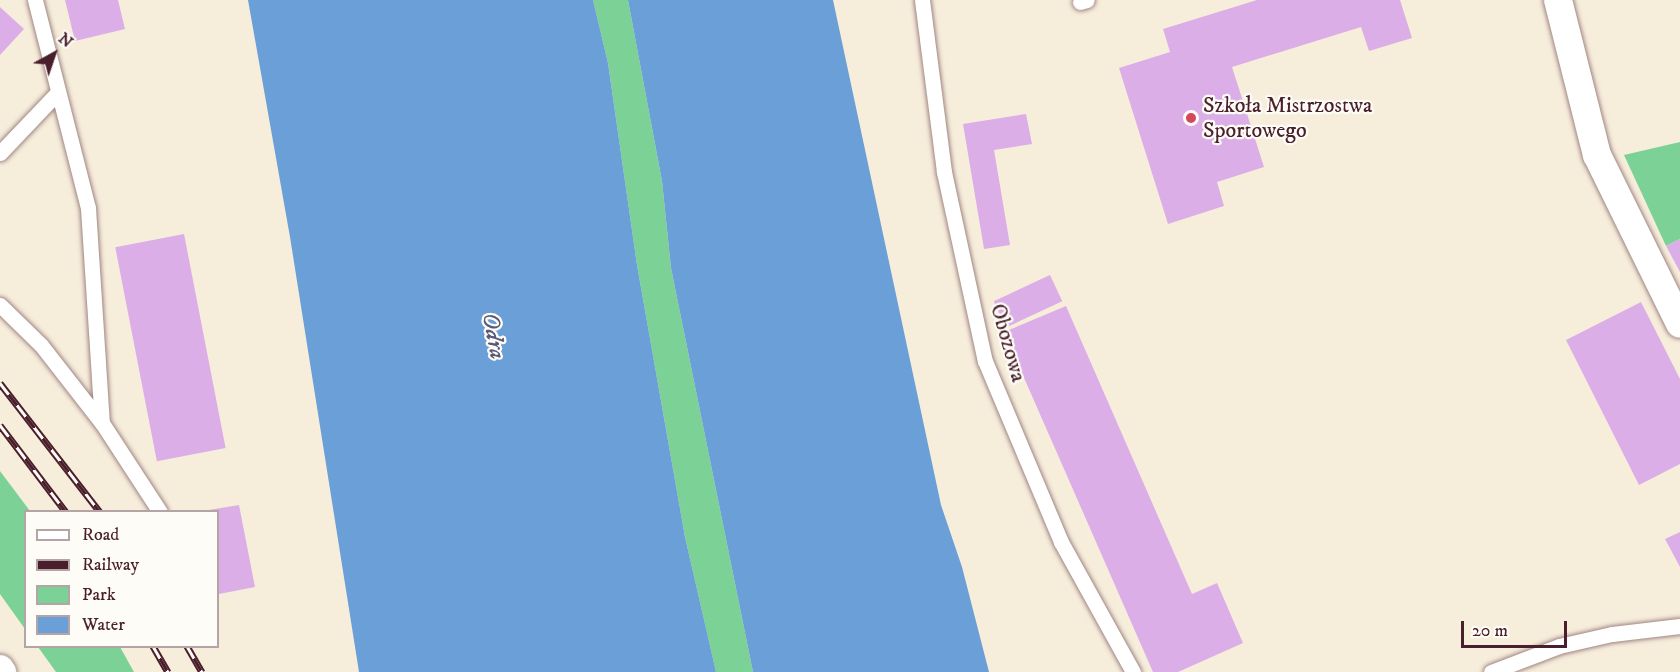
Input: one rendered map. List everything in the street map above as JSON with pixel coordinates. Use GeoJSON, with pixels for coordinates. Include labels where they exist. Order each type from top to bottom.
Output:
{"type":"FeatureCollection","features":[{"type":"Feature","properties":{"kind":"street"},"geometry":{"type":"LineString","coordinates":[[1558,0],[1597,155],[1680,324]]}},
{"type":"Feature","properties":{"kind":"lane"},"geometry":{"type":"LineString","coordinates":[[35,0],[88,208],[102,423]]}},
{"type":"Feature","properties":{"kind":"lane","name":"Obozowa"},"geometry":{"type":"LineString","coordinates":[[922,0],[944,172],[985,361],[1060,542],[1133,672]]}},
{"type":"Feature","properties":{"kind":"lane"},"geometry":{"type":"LineString","coordinates":[[0,153],[58,92]]}},
{"type":"Feature","properties":{"kind":"lane"},"geometry":{"type":"LineString","coordinates":[[0,305],[41,345],[102,423],[159,510]]}},
{"type":"Feature","properties":{"kind":"lane"},"geometry":{"type":"LineString","coordinates":[[1491,672],[1559,646],[1612,634],[1680,626]]}},
{"type":"Feature","properties":{"kind":"green space"},"geometry":{"type":"Polygon","coordinates":[[[593,0],[628,0],[662,181],[671,268],[753,672],[716,672],[715,668],[685,537],[637,265],[608,63],[593,0]]]}},
{"type":"Feature","properties":{"kind":"green space"},"geometry":{"type":"Polygon","coordinates":[[[1680,142],[1680,239],[1666,246],[1624,155],[1680,142]]]}},
{"type":"Feature","properties":{"kind":"green space"},"geometry":{"type":"Polygon","coordinates":[[[0,471],[29,510],[24,510],[24,628],[0,594],[0,471]]]}},
{"type":"Feature","properties":{"kind":"green space"},"geometry":{"type":"Polygon","coordinates":[[[39,648],[121,648],[134,672],[56,672],[39,648]]]}},
{"type":"Feature","properties":{"kind":"water","name":"Odra"},"geometry":{"type":"Polygon","coordinates":[[[248,0],[593,0],[608,63],[637,265],[685,537],[716,672],[359,672],[290,237],[248,0]]]}},
{"type":"Feature","properties":{"kind":"water"},"geometry":{"type":"Polygon","coordinates":[[[628,0],[833,0],[941,505],[962,567],[989,672],[753,672],[671,268],[662,181],[628,0]]]}},
{"type":"Feature","properties":{"kind":"building"},"geometry":{"type":"Polygon","coordinates":[[[65,0],[118,0],[125,29],[75,41],[65,0]]]}},
{"type":"Feature","properties":{"kind":"building","name":"Szkoła Mistrzostwa Sportowego"},"geometry":{"type":"Polygon","coordinates":[[[1257,0],[1400,0],[1412,38],[1369,51],[1361,27],[1232,67],[1264,167],[1217,182],[1224,206],[1168,224],[1119,68],[1170,52],[1163,29],[1257,0]]]}},
{"type":"Feature","properties":{"kind":"building"},"geometry":{"type":"Polygon","coordinates":[[[0,7],[24,29],[0,55],[0,7]]]}},
{"type":"Feature","properties":{"kind":"building"},"geometry":{"type":"Polygon","coordinates":[[[1026,114],[1032,144],[994,150],[1010,245],[984,249],[963,124],[1026,114]]]}},
{"type":"Feature","properties":{"kind":"building"},"geometry":{"type":"Polygon","coordinates":[[[184,234],[226,448],[157,461],[115,247],[184,234]]]}},
{"type":"Feature","properties":{"kind":"building"},"geometry":{"type":"Polygon","coordinates":[[[1680,239],[1680,272],[1666,246],[1680,239]]]}},
{"type":"Feature","properties":{"kind":"building"},"geometry":{"type":"Polygon","coordinates":[[[1050,275],[1062,301],[1006,327],[994,301],[1050,275]]]}},
{"type":"Feature","properties":{"kind":"building"},"geometry":{"type":"Polygon","coordinates":[[[1641,302],[1680,379],[1680,464],[1639,485],[1566,340],[1641,302]]]}},
{"type":"Feature","properties":{"kind":"building"},"geometry":{"type":"Polygon","coordinates":[[[1066,306],[1192,594],[1217,583],[1243,643],[1178,672],[1153,672],[1004,332],[1066,306]]]}},
{"type":"Feature","properties":{"kind":"building"},"geometry":{"type":"Polygon","coordinates":[[[239,505],[255,587],[219,594],[219,510],[209,510],[239,505]]]}},
{"type":"Feature","properties":{"kind":"building"},"geometry":{"type":"Polygon","coordinates":[[[1680,532],[1680,567],[1665,539],[1680,532]]]}},
{"type":"Feature","properties":{"kind":"railway"},"geometry":{"type":"LineString","coordinates":[[0,383],[98,510]]}},
{"type":"Feature","properties":{"kind":"railway"},"geometry":{"type":"LineString","coordinates":[[0,425],[64,510]]}},
{"type":"Feature","properties":{"kind":"railway"},"geometry":{"type":"LineString","coordinates":[[154,648],[168,672]]}},
{"type":"Feature","properties":{"kind":"railway"},"geometry":{"type":"LineString","coordinates":[[188,648],[202,672]]}},
{"type":"Feature","properties":{"kind":"place","name":"Szkoła Mistrzostwa Sportowego"},"geometry":{"type":"Point","coordinates":[1191,118]}}]}
